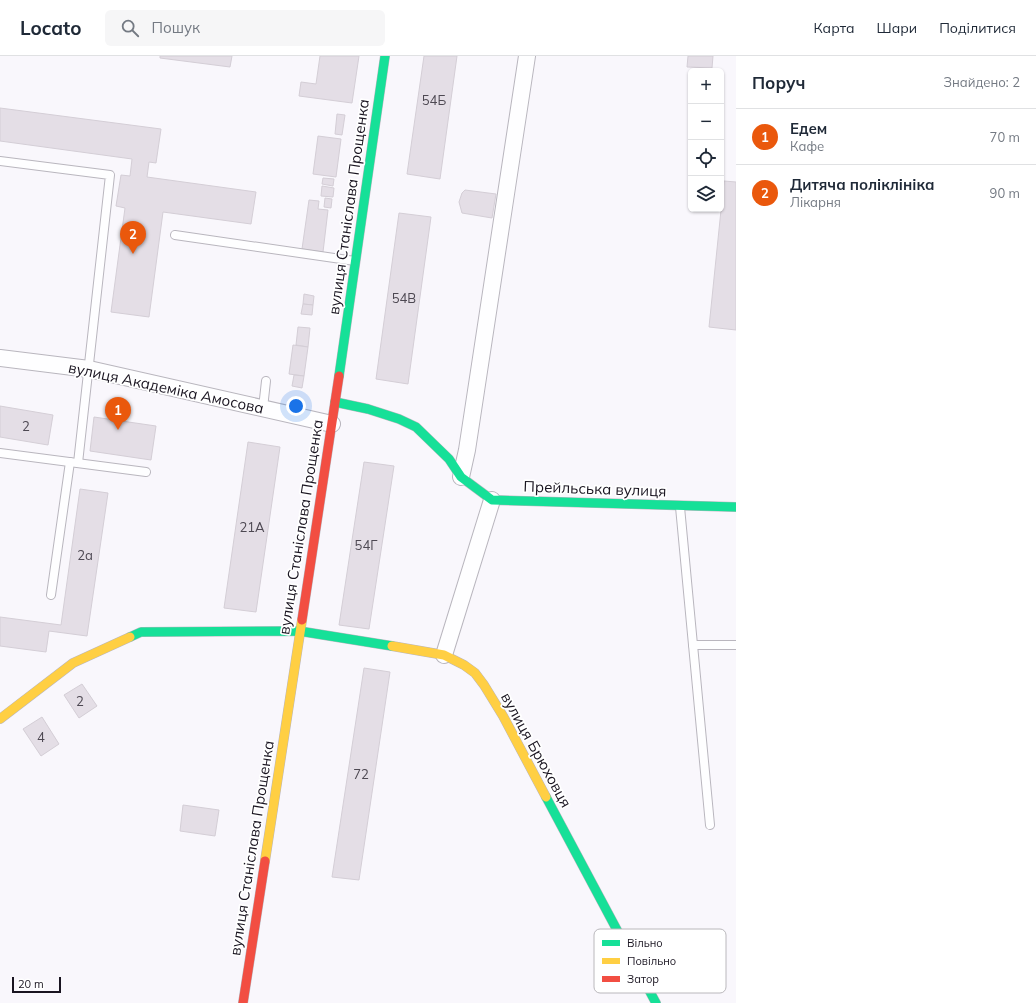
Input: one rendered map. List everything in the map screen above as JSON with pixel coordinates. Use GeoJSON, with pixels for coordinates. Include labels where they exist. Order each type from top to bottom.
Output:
{"type":"FeatureCollection","features":[{"type":"Feature","properties":{"kind":"street","name":"вулиця Станіслава Прощенка"},"geometry":{"type":"LineString","coordinates":[[243,1003],[299,630],[332,424],[386,56]]}},
{"type":"Feature","properties":{"kind":"street"},"geometry":{"type":"LineString","coordinates":[[461,477],[467,450],[527,56]]}},
{"type":"Feature","properties":{"kind":"street","name":"вулиця Академіка Амосова"},"geometry":{"type":"LineString","coordinates":[[0,358],[89,369],[332,424]]}},
{"type":"Feature","properties":{"kind":"street"},"geometry":{"type":"LineString","coordinates":[[335,402],[374,411],[399,419],[416,427],[449,459],[461,477],[492,500],[444,656]]}},
{"type":"Feature","properties":{"kind":"street","name":"Прейльська вулиця"},"geometry":{"type":"LineString","coordinates":[[492,500],[736,507]]}},
{"type":"Feature","properties":{"kind":"street","name":"вулиця Брюховця"},"geometry":{"type":"LineString","coordinates":[[0,719],[73,663],[141,632],[299,630],[444,656],[471,670],[484,686],[504,716],[617,929]]}},
{"type":"Feature","properties":{"kind":"street","name":"вулиця Брюховця"},"geometry":{"type":"LineString","coordinates":[[651,993],[656,1003]]}},
{"type":"Feature","properties":{"kind":"lane"},"geometry":{"type":"LineString","coordinates":[[0,161],[110,175],[89,369],[50,595]]}},
{"type":"Feature","properties":{"kind":"lane"},"geometry":{"type":"LineString","coordinates":[[175,235],[355,262]]}},
{"type":"Feature","properties":{"kind":"lane"},"geometry":{"type":"LineString","coordinates":[[263,408],[266,381]]}},
{"type":"Feature","properties":{"kind":"lane"},"geometry":{"type":"LineString","coordinates":[[0,453],[146,472]]}},
{"type":"Feature","properties":{"kind":"lane"},"geometry":{"type":"LineString","coordinates":[[680,506],[710,825]]}},
{"type":"Feature","properties":{"kind":"lane"},"geometry":{"type":"LineString","coordinates":[[693,645],[736,645]]}},
{"type":"Feature","properties":{"kind":"building"},"geometry":{"type":"Polygon","coordinates":[[[160,56],[232,56],[230,67],[160,58],[160,56]]]}},
{"type":"Feature","properties":{"kind":"building"},"geometry":{"type":"Polygon","coordinates":[[[320,56],[359,56],[352,103],[299,96],[301,82],[316,84],[320,56]]]}},
{"type":"Feature","properties":{"kind":"building"},"geometry":{"type":"Polygon","coordinates":[[[424,56],[457,56],[440,179],[407,174],[424,56]]]}},
{"type":"Feature","properties":{"kind":"building"},"geometry":{"type":"Polygon","coordinates":[[[688,56],[713,56],[712,68],[687,67],[688,56]]]}},
{"type":"Feature","properties":{"kind":"building"},"geometry":{"type":"Polygon","coordinates":[[[0,108],[161,129],[156,163],[149,162],[147,177],[256,192],[251,224],[163,212],[149,317],[111,312],[125,208],[116,206],[121,175],[130,176],[132,159],[0,141],[0,108]]]}},
{"type":"Feature","properties":{"kind":"building"},"geometry":{"type":"Polygon","coordinates":[[[337,114],[345,115],[342,135],[335,134],[337,114]]]}},
{"type":"Feature","properties":{"kind":"building"},"geometry":{"type":"Polygon","coordinates":[[[318,136],[341,139],[336,177],[313,174],[318,136]]]}},
{"type":"Feature","properties":{"kind":"building"},"geometry":{"type":"Polygon","coordinates":[[[323,178],[334,179],[333,186],[322,184],[323,178]]]}},
{"type":"Feature","properties":{"kind":"building"},"geometry":{"type":"Polygon","coordinates":[[[724,181],[736,182],[736,330],[709,327],[721,212],[724,212],[724,181]]]}},
{"type":"Feature","properties":{"kind":"building"},"geometry":{"type":"Polygon","coordinates":[[[322,186],[334,188],[333,197],[321,196],[322,186]]]}},
{"type":"Feature","properties":{"kind":"building"},"geometry":{"type":"Polygon","coordinates":[[[465,190],[496,194],[492,218],[462,213],[459,202],[462,193],[465,190]]]}},
{"type":"Feature","properties":{"kind":"building"},"geometry":{"type":"Polygon","coordinates":[[[325,198],[332,199],[331,208],[324,207],[325,198]]]}},
{"type":"Feature","properties":{"kind":"building"},"geometry":{"type":"Polygon","coordinates":[[[309,200],[319,201],[318,209],[328,210],[323,252],[302,249],[309,200]]]}},
{"type":"Feature","properties":{"kind":"building"},"geometry":{"type":"Polygon","coordinates":[[[399,213],[431,217],[408,384],[376,379],[399,213]]]}},
{"type":"Feature","properties":{"kind":"building"},"geometry":{"type":"Polygon","coordinates":[[[304,294],[314,296],[313,305],[303,304],[304,294]]]}},
{"type":"Feature","properties":{"kind":"building"},"geometry":{"type":"Polygon","coordinates":[[[303,304],[313,305],[312,315],[301,314],[303,304]]]}},
{"type":"Feature","properties":{"kind":"building"},"geometry":{"type":"Polygon","coordinates":[[[298,327],[310,328],[308,347],[296,345],[298,327]]]}},
{"type":"Feature","properties":{"kind":"building"},"geometry":{"type":"Polygon","coordinates":[[[293,345],[308,347],[304,376],[289,374],[293,345]]]}},
{"type":"Feature","properties":{"kind":"building"},"geometry":{"type":"Polygon","coordinates":[[[294,375],[304,376],[302,388],[292,386],[294,375]]]}},
{"type":"Feature","properties":{"kind":"building"},"geometry":{"type":"Polygon","coordinates":[[[0,406],[53,415],[48,445],[0,437],[0,406]]]}},
{"type":"Feature","properties":{"kind":"building"},"geometry":{"type":"Polygon","coordinates":[[[94,417],[156,426],[151,460],[90,451],[94,417]]]}},
{"type":"Feature","properties":{"kind":"building"},"geometry":{"type":"Polygon","coordinates":[[[248,442],[280,447],[256,612],[224,608],[248,442]]]}},
{"type":"Feature","properties":{"kind":"building"},"geometry":{"type":"Polygon","coordinates":[[[364,462],[394,466],[369,629],[339,625],[364,462]]]}},
{"type":"Feature","properties":{"kind":"building"},"geometry":{"type":"Polygon","coordinates":[[[80,489],[108,493],[87,636],[49,631],[46,652],[0,646],[0,617],[61,625],[80,489]]]}},
{"type":"Feature","properties":{"kind":"building"},"geometry":{"type":"Polygon","coordinates":[[[364,668],[390,672],[359,880],[332,877],[364,668]]]}},
{"type":"Feature","properties":{"kind":"building"},"geometry":{"type":"Polygon","coordinates":[[[82,684],[97,706],[79,718],[64,695],[82,684]]]}},
{"type":"Feature","properties":{"kind":"building"},"geometry":{"type":"Polygon","coordinates":[[[42,717],[59,744],[41,756],[23,729],[42,717]]]}},
{"type":"Feature","properties":{"kind":"building"},"geometry":{"type":"Polygon","coordinates":[[[183,805],[219,810],[215,836],[180,831],[183,805]]]}},
{"type":"Feature","properties":{"kind":"traffic: fast"},"geometry":{"type":"LineString","coordinates":[[339,376],[385,56]]}},
{"type":"Feature","properties":{"kind":"traffic: fast"},"geometry":{"type":"LineString","coordinates":[[335,402],[368,409],[399,419],[416,427],[449,459],[461,477],[492,500],[736,507]]}},
{"type":"Feature","properties":{"kind":"traffic: fast"},"geometry":{"type":"LineString","coordinates":[[130,637],[141,632],[299,631],[392,646]]}},
{"type":"Feature","properties":{"kind":"traffic: fast"},"geometry":{"type":"LineString","coordinates":[[546,797],[616,929]]}},
{"type":"Feature","properties":{"kind":"traffic: fast"},"geometry":{"type":"LineString","coordinates":[[651,993],[656,1003]]}},
{"type":"Feature","properties":{"kind":"traffic: slow"},"geometry":{"type":"LineString","coordinates":[[265,861],[302,620]]}},
{"type":"Feature","properties":{"kind":"traffic: slow"},"geometry":{"type":"LineString","coordinates":[[0,719],[73,663],[130,637]]}},
{"type":"Feature","properties":{"kind":"traffic: slow"},"geometry":{"type":"LineString","coordinates":[[392,646],[444,655],[464,665],[475,673],[503,716],[546,797]]}},
{"type":"Feature","properties":{"kind":"traffic: jam"},"geometry":{"type":"LineString","coordinates":[[302,620],[339,376]]}},
{"type":"Feature","properties":{"kind":"traffic: jam"},"geometry":{"type":"LineString","coordinates":[[243,1003],[265,861]]}},
{"type":"Feature","properties":{"kind":"place","name":"Дитяча поліклініка"},"geometry":{"type":"Point","coordinates":[133,254]}},
{"type":"Feature","properties":{"kind":"place","name":"Едем"},"geometry":{"type":"Point","coordinates":[118,430]}}]}
